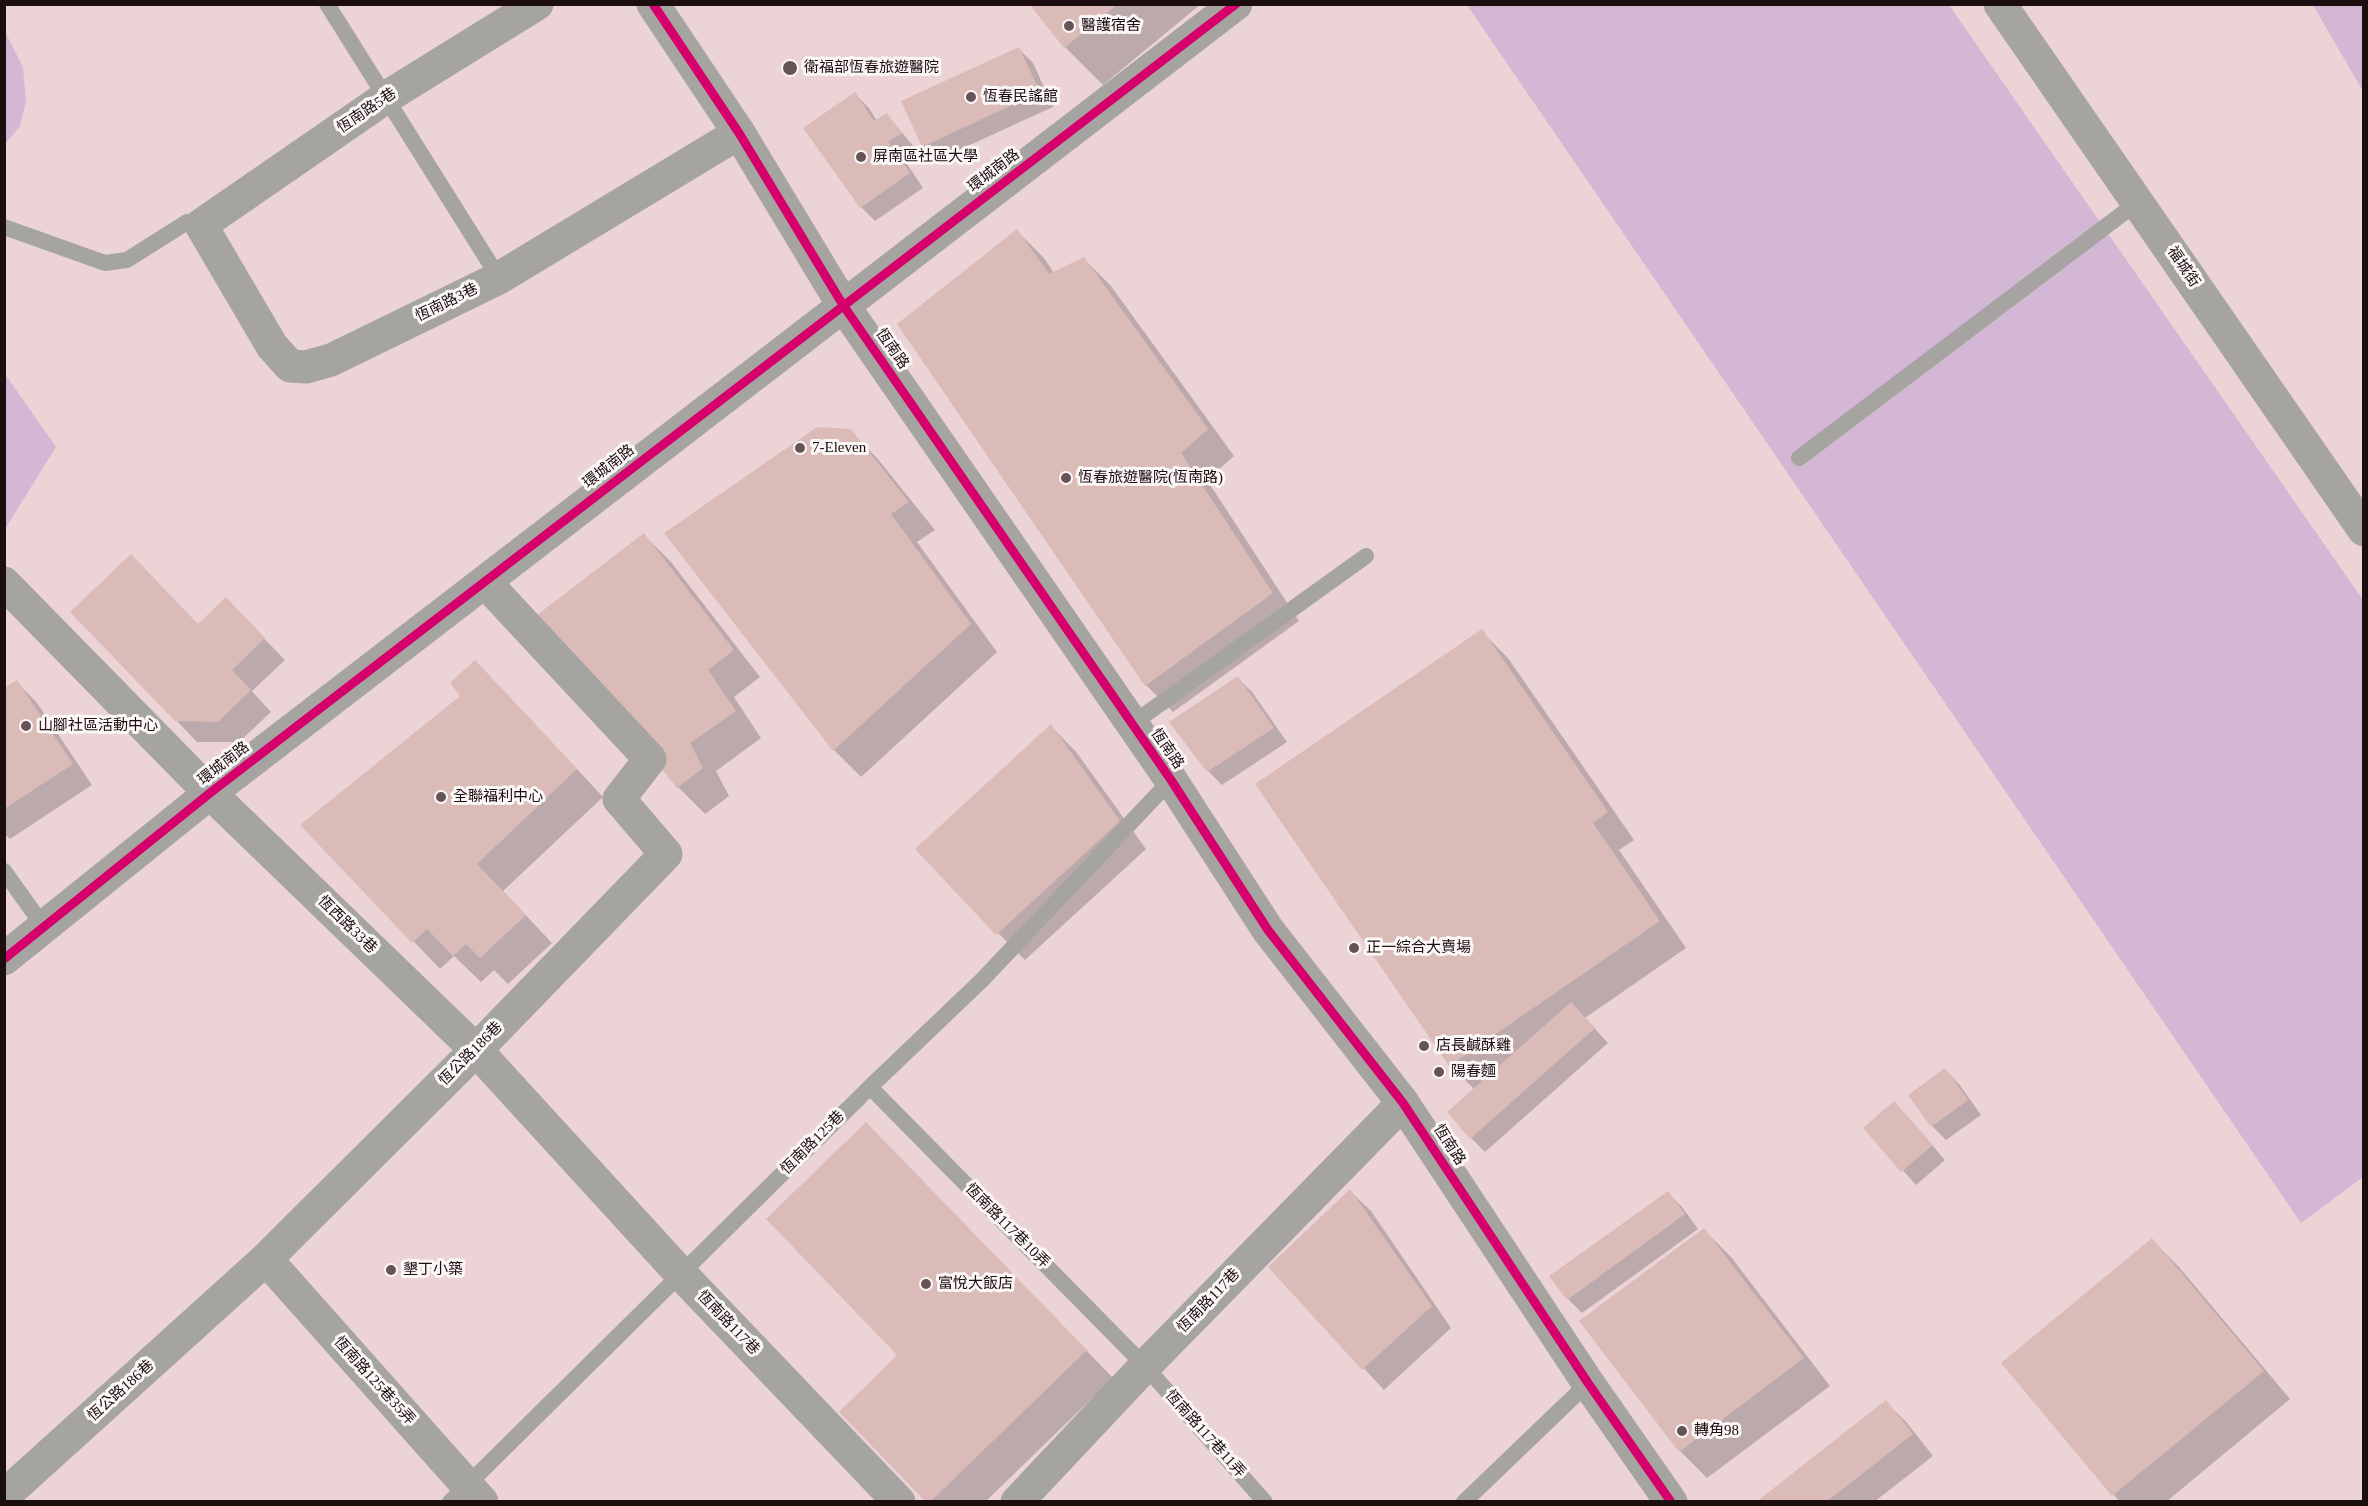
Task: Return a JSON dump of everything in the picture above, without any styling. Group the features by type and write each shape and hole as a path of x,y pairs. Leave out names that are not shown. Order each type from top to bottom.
{"street":[{"name":"恆南路5巷","path":"201,225 385,98 537,4"},
{"name":"恆南路","path":"652,4 739,133 843,305 1171,780 1268,930 1403,1103 1588,1383 1671,1502"},
{"name":"環城南路","path":"4,959 210,794 1236,4"},
{"name":"福城街","path":"2000,4 2364,530"},
{"name":"恆南路3巷","path":"201,225 272,346 290,366 306,367 331,360 499,278 739,133"},
{"name":"恆公路186巷","path":"4,1496 266,1259 476,1050 666,854 619,799 650,759 485,582"},
{"name":"恆西路33巷","path":"4,584 210,794 476,1050 681,1274"},
{"name":"恆南路117巷","path":"1017,1502 1145,1366 1403,1103"},
{"name":"恆南路125巷35弄","path":"266,1259 466,1496"},
{"name":"恆南路117巷","path":"681,1274 899,1502"}],"lane":[{"path":"327,4 499,278"},
{"path":"1799,458 2139,202"},
{"path":"4,227 105,263 127,260 187,222 201,225"},
{"path":"1132,724 1366,556"},
{"name":"恆南路125巷","path":"466,1496 681,1274 870,1086 982,980 1171,780"},
{"path":"4,871 44,927"},
{"name":"恆南路117巷10弄","path":"870,1086 1145,1366"},
{"name":"恆南路117巷11弄","path":"1145,1366 1265,1502"},
{"path":"1464,1502 1588,1383"}],"shaded area":[{"path":"1467,5 1949,5 2363,600 2363,1177 2301,1223"},
{"path":"2313,5 2363,5 2363,91"},
{"path":"5,32 23,67 26,101 20,126 5,144"},
{"path":"5,374 56,447 4,529"}],"building":[{"name":"醫護宿舍","path":"1029,4 1118,4 1064,48"},
{"name":"恆春民謠館","path":"1019,47 1040,92 922,147 901,101"},
{"name":"屏南區社區大學","path":"855,92 874,121 887,113 902,134 888,141 910,173 860,208 803,128"},
{"path":"1017,229 1049,274 1084,257 1208,429 1181,453 1273,593 1145,686 897,324"},
{"path":"817,427 851,429 909,502 891,514 971,624 833,751 664,533"},
{"path":"644,533 734,650 708,670 736,711 690,743 703,768 677,788 537,615"},
{"path":"131,554 198,624 226,597 265,638 232,670 251,690 218,722 175,721 70,612"},
{"path":"1482,629 1608,812 1593,823 1660,921 1449,1066 1255,784"},
{"name":"全聯福利中心","path":"475,660 577,769 477,864 526,915 480,958 466,944 453,956 427,929 412,943 300,825 460,696 450,683"},
{"path":"1238,676 1274,728 1207,772 1169,722"},
{"name":"山腳社區活動中心","path":"17,680 73,764 4,809 4,688"},
{"path":"1051,724 1120,821 996,935 915,849"},
{"path":"1571,1002 1595,1028 1470,1139 1447,1112"},
{"path":"1945,1068 1968,1100 1931,1127 1908,1095"},
{"path":"1894,1101 1933,1145 1901,1172 1863,1128"},
{"name":"富悅大飯店","path":"866,1122 1087,1350 930,1502 926,1502 839,1412 897,1355 766,1219"},
{"path":"1350,1189 1432,1306 1362,1370 1268,1267"},
{"path":"1668,1191 1685,1214 1567,1300 1549,1276"},
{"path":"1704,1228 1804,1358 1679,1452 1579,1321"},
{"path":"2152,1238 2264,1371 2112,1496 2001,1363"},
{"path":"1886,1400 1913,1434 1826,1502 1756,1502"}],"cycle path":[{"path":"653,4 739,133 843,305 1171,780 1268,930 1403,1103 1588,1383 1671,1502"},
{"path":"4,959 210,793 1236,4"}],"place":[{"name":"醫護宿舍","path":"1069,26"},
{"name":"衛福部恆春旅遊醫院","path":"790,68"},
{"name":"恆春民謠館","path":"971,97"},
{"name":"屏南區社區大學","path":"861,157"},
{"name":"7-Eleven","path":"800,448"},
{"name":"恆春旅遊醫院(恆南路)","path":"1066,478"},
{"name":"山腳社區活動中心","path":"26,726"},
{"name":"全聯福利中心","path":"441,797"},
{"name":"正一綜合大賣場","path":"1354,948"},
{"name":"店長鹹酥雞","path":"1424,1046"},
{"name":"陽春麵","path":"1439,1072"},
{"name":"墾丁小築","path":"391,1270"},
{"name":"富悅大飯店","path":"926,1284"},
{"name":"轉角98","path":"1682,1431"}]}
